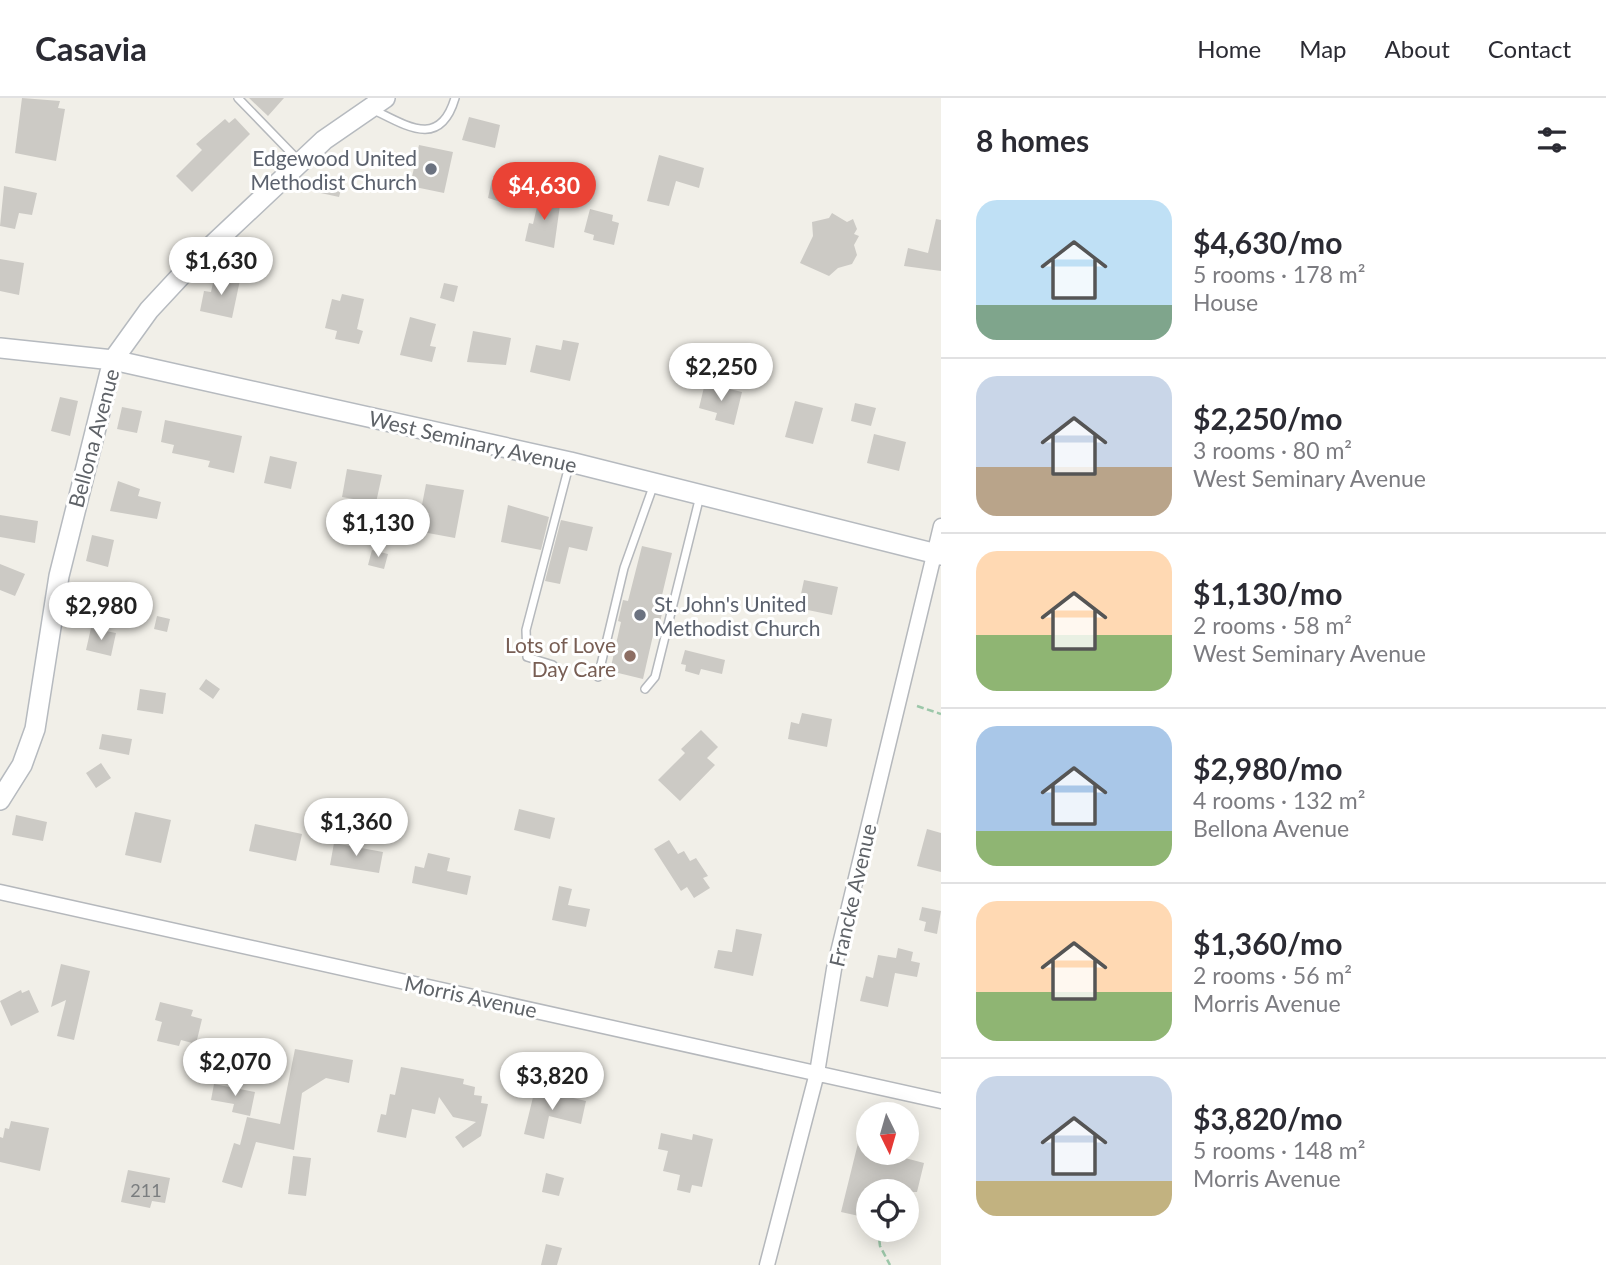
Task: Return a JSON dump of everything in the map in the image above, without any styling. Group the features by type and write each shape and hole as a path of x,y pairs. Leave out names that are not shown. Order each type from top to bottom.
{"main road":[{"name":"Bellona Avenue","path":"0,800 22,765 35,729 59,576 113,360 149,310 300,162 377,103"},
{"name":"West Seminary Avenue","path":"0,348 113,360 570,462 938,554"}],"street":[{"name":"Francke Avenue","path":"767,1265 817,1073 834,969 938,554 941,526"},
{"name":"Morris Avenue","path":"0,892 941,1101"}],"lane":[{"path":"239,98 300,162"},
{"path":"377,103 417,130 436,128 450,116 456,98"},
{"path":"552,665 527,657 526,630 570,462"},
{"path":"598,677 624,568 654,483"},
{"path":"645,690 655,677 701,495"}],"path":[{"path":"917,706 941,713"},
{"path":"880,1242 890,1265"}],"building":[{"path":"22,98 60,101 58,108 65,109 56,161 15,153"},
{"path":"249,98 284,98 268,116"},
{"path":"469,117 500,125 495,148 462,140"},
{"path":"235,118 250,134 192,192 176,176 202,150 196,144 225,119 229,123"},
{"name":"Edgewood United Methodist Church","path":"419,145 453,152 444,193 410,186"},
{"path":"659,155 704,168 699,188 676,181 669,206 647,201"},
{"path":"320,176 343,182 339,197 316,192"},
{"path":"492,180 507,183 501,202 488,198"},
{"path":"4,186 37,193 32,215 19,213 15,229 0,226"},
{"path":"541,190 554,193 551,203 560,205 554,248 525,241 529,223 533,224"},
{"path":"590,209 613,215 612,221 619,223 614,245 593,240 594,235 584,232"},
{"path":"832,213 847,222 853,219 857,229 854,234 859,236 854,245 857,255 852,264 838,268 829,276 800,263 813,236 812,222 829,218"},
{"path":"936,219 941,220 941,271 904,266 908,248 928,253"},
{"path":"0,259 24,263 19,295 0,291"},
{"path":"215,274 240,280 232,318 200,311 204,291 211,292"},
{"path":"444,283 458,286 454,302 440,298"},
{"path":"342,294 364,299 357,329 363,331 359,344 335,339 337,331 325,328 332,299 340,301"},
{"path":"410,317 436,324 430,346 436,347 432,362 400,355"},
{"path":"473,331 511,338 506,365 467,362"},
{"path":"563,340 579,343 570,381 530,372 536,345 561,350"},
{"path":"705,383 742,392 734,425 715,420 717,413 699,408"},
{"path":"60,397 78,401 70,436 51,431"},
{"path":"795,401 823,408 813,444 785,437"},
{"path":"855,403 876,408 871,426 851,421"},
{"path":"122,407 142,411 137,433 117,429"},
{"path":"165,420 242,436 234,473 208,467 210,461 172,453 174,445 161,442"},
{"path":"874,434 906,442 899,471 867,463"},
{"path":"270,456 297,462 291,489 264,483"},
{"path":"347,469 382,475 374,512 357,509 359,500 342,497"},
{"path":"118,481 140,489 138,496 161,502 157,519 110,511"},
{"path":"426,484 464,490 455,538 417,531"},
{"path":"508,505 549,517 541,550 501,542"},
{"path":"0,515 38,521 35,543 0,537"},
{"path":"561,520 593,527 587,551 569,547 560,584 545,581"},
{"path":"92,535 114,540 108,567 86,561"},
{"name":"St. John's United Methodist Church","path":"642,546 672,553 659,608 663,609 658,631 654,631 643,679 610,671 623,600 628,601"},
{"path":"372,550 388,554 384,569 368,565"},
{"path":"0,564 25,574 15,596 0,590"},
{"path":"804,580 838,587 832,615 798,608"},
{"path":"94,582 138,590 134,611 72,599 73,593 92,593"},
{"path":"157,616 170,619 167,632 154,629"},
{"path":"91,628 116,633 111,656 86,650"},
{"path":"685,650 725,660 722,674 701,669 699,675 685,671 686,665 681,664"},
{"path":"206,679 220,689 213,699 199,689"},
{"path":"140,689 166,693 163,714 137,710"},
{"path":"802,713 832,719 827,747 788,739 791,722 799,724"},
{"path":"701,730 718,747 707,758 715,765 680,801 658,780 685,753 681,749"},
{"path":"102,734 132,739 129,755 99,749"},
{"path":"101,763 111,778 96,788 86,773"},
{"path":"519,809 555,818 550,839 514,830"},
{"path":"135,812 171,820 161,863 125,855"},
{"path":"16,815 47,822 43,841 12,835"},
{"path":"255,824 302,834 296,861 249,851"},
{"path":"927,829 941,833 941,872 917,866"},
{"path":"669,840 678,854 684,851 690,861 696,858 708,876 703,878 710,888 694,898 687,887 681,891 654,849"},
{"path":"334,843 383,852 379,873 330,865"},
{"path":"428,853 450,858 447,871 471,876 467,895 412,883 415,866 424,868"},
{"path":"559,886 572,889 568,905 590,909 586,927 552,920"},
{"path":"922,907 941,911 937,934 924,931 926,922 919,920"},
{"path":"736,929 762,934 753,976 714,968 718,950 732,952"},
{"path":"898,948 913,952 911,961 920,963 917,977 895,973 888,1007 860,1001 866,976 873,978 878,955 896,958"},
{"path":"61,964 90,971 74,1040 57,1036 66,1000 51,1007"},
{"path":"21,990 22,993 29,990 39,1012 11,1026 0,1001"},
{"path":"160,1002 193,1010 191,1016 202,1019 196,1044 181,1040 179,1046 157,1041 162,1022 155,1020"},
{"path":"295,1049 353,1060 349,1083 326,1078 302,1093 294,1150 256,1142 242,1188 222,1182 234,1143 240,1145 247,1117 280,1124"},
{"path":"401,1067 464,1079 463,1084 475,1087 474,1095 482,1096 481,1103 488,1104 481,1136 463,1148 455,1137 476,1122 453,1117 439,1097 435,1114 412,1109 406,1138 377,1132 381,1114 386,1115 390,1094 395,1095"},
{"path":"214,1084 255,1092 250,1116 232,1112 234,1104 211,1100"},
{"path":"535,1089 586,1101 581,1124 549,1116 544,1139 524,1134"},
{"path":"11,1121 49,1128 40,1171 0,1162 0,1137 3,1138 5,1128 9,1129"},
{"path":"661,1133 692,1140 693,1134 713,1139 702,1187 692,1185 690,1193 677,1190 680,1175 663,1171 668,1151 658,1149"},
{"path":"856,1151 856,1166 919,1166 919,1162 924,1163 919,1184 919,1179 856,1179 856,1215 841,1212"},
{"path":"293,1156 311,1158 306,1196 288,1194"},
{"path":"128,1170 170,1178 165,1203 152,1201 150,1208 121,1202"},
{"path":"546,1173 564,1178 559,1196 542,1192"},
{"path":"546,1244 562,1248 557,1265 541,1265"}],"place":[{"name":"Edgewood United Methodist Church","path":"431,169"},
{"name":"St. John's United Methodist Church","path":"640,615"},
{"name":"Lots of Love Day Care","path":"630,656"}]}
